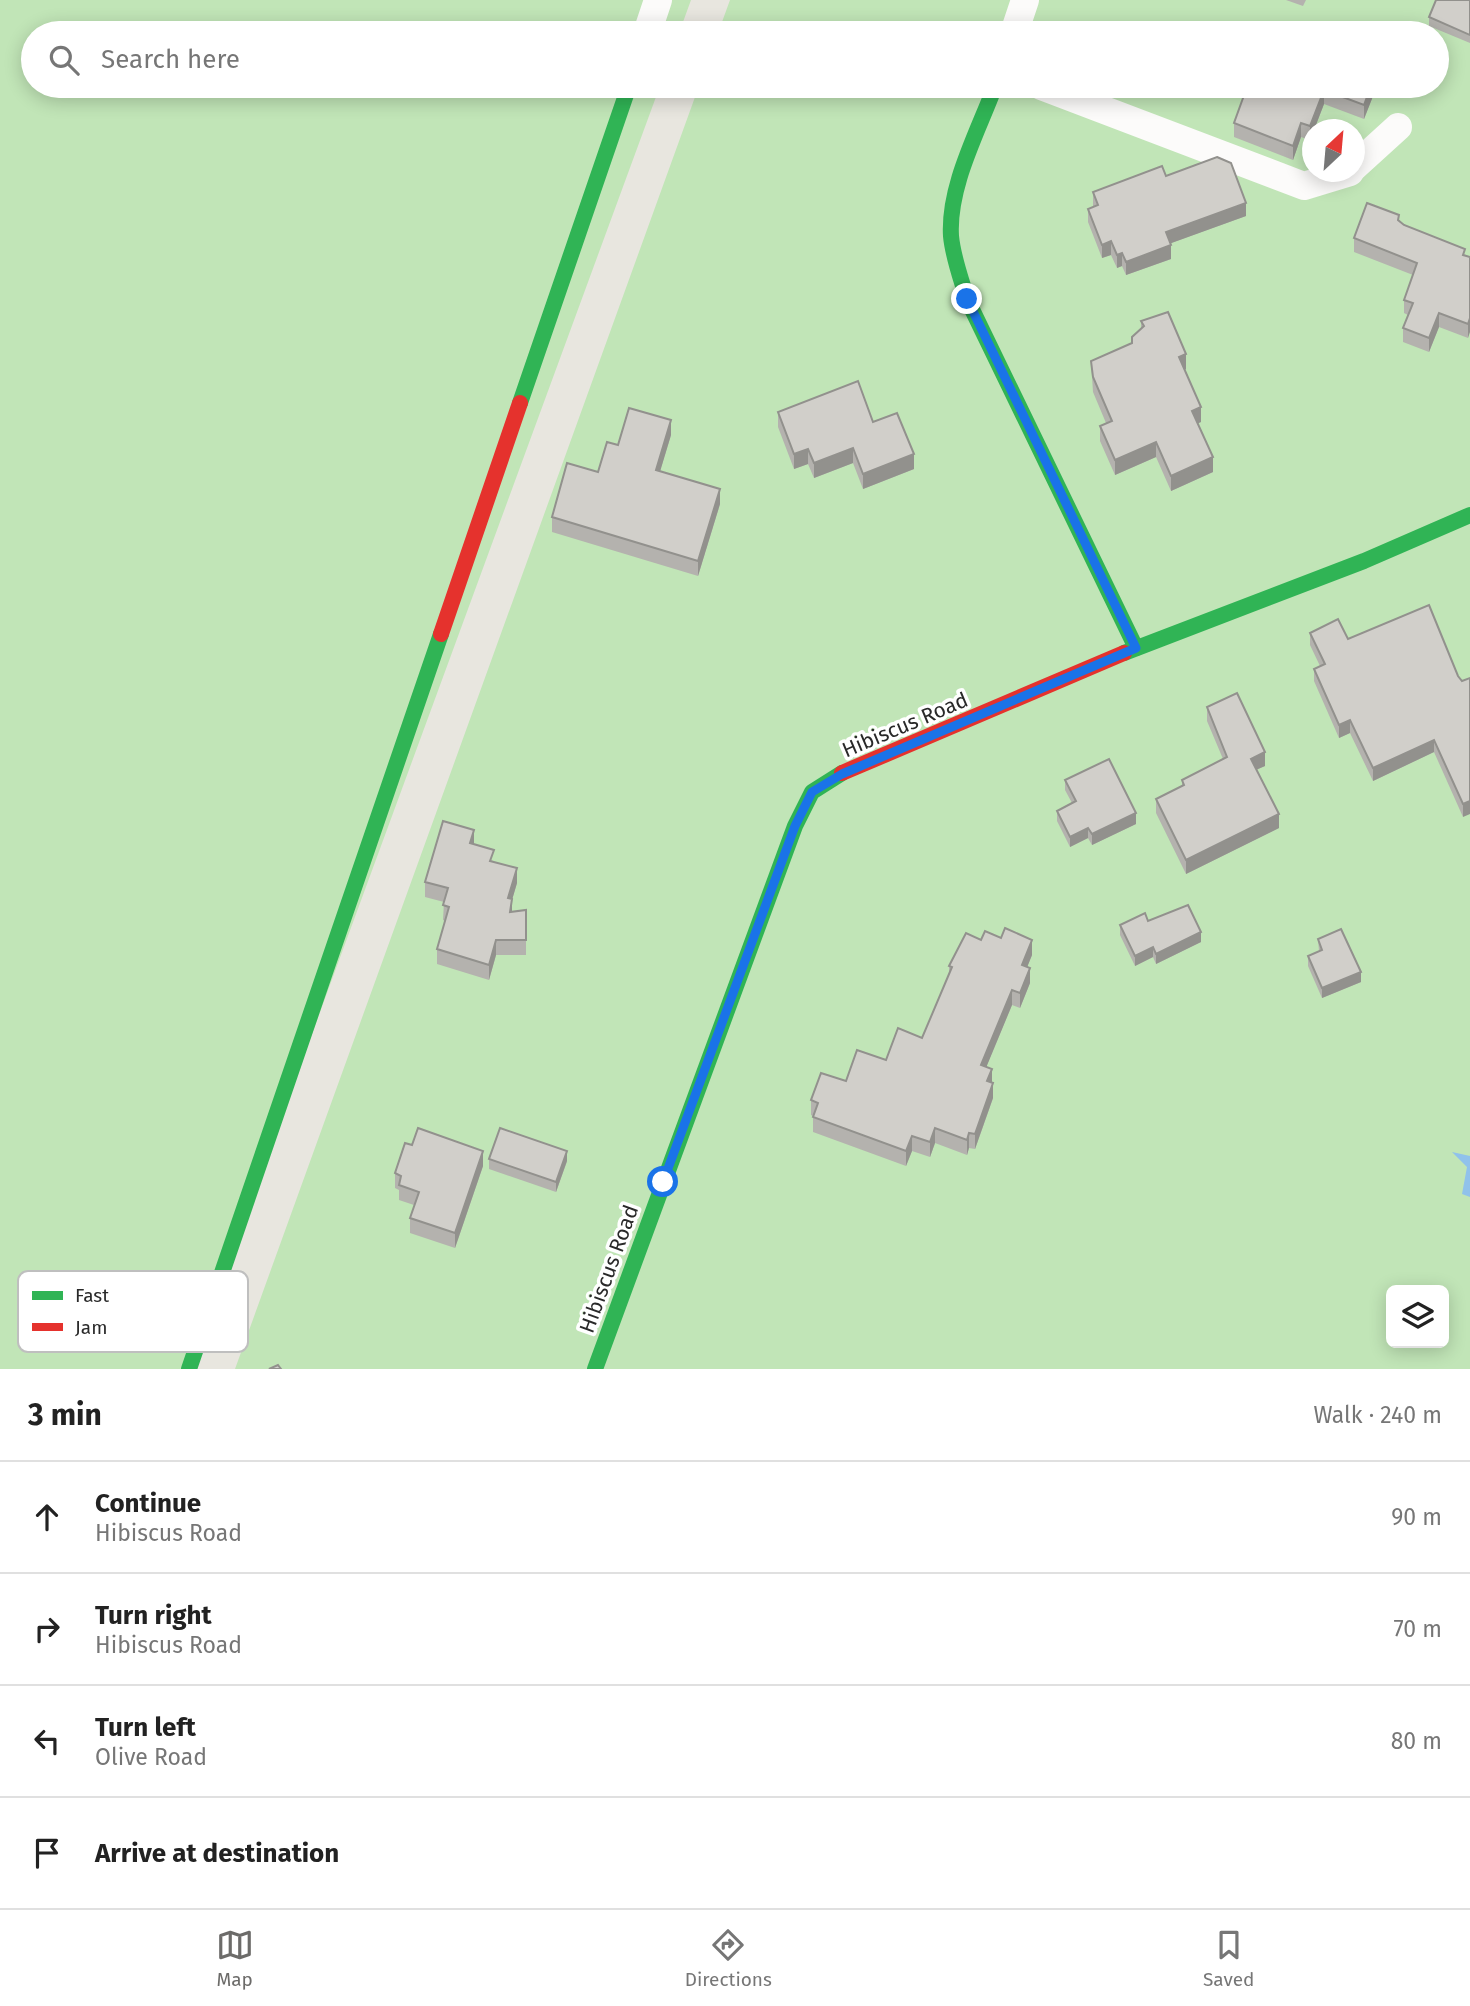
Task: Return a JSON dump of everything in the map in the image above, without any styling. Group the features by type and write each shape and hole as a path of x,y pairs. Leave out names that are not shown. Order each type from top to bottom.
{"street":[{"path":"651,21 658,0"},
{"path":"1018,21 1025,0"},
{"path":"223,1271 625,98"},
{"path":"991,98 960,188 951,225 954,257 967,299 1136,648"},
{"path":"1073,98 1304,186 1317,182"},
{"path":"1365,157 1398,127"},
{"name":"Hibiscus Road","path":"595,1369 795,826 812,792 842,774 1136,648 1364,561 1470,515"},
{"path":"189,1369 195,1352"}],"green space":[{"path":"0,0 691,0 683,21 21,21 21,98 656,98 225,1271 18,1271 18,1352 195,1352 189,1369 0,1369"},
{"path":"730,0 1470,0 1470,1369 235,1369 241,1352 248,1352 248,1333 695,98 1449,98 1449,21 722,21"}],"water":[{"path":"1452,1152 1470,1156 1470,1197 1462,1194 1467,1167"}],"building":[{"path":"1436,0 1470,0 1470,35 1449,26 1449,21 1438,21 1429,17"},
{"path":"1243,98 1321,98 1313,119 1302,119 1293,146 1234,123"},
{"path":"1345,98 1367,98 1364,105"},
{"path":"1217,157 1231,163 1246,203 1166,232 1171,245 1126,262 1122,253 1117,255 1111,241 1102,245 1088,209 1098,205 1093,192 1162,166 1166,176"},
{"path":"1367,203 1399,215 1398,220 1404,225 1465,249 1463,255 1470,257 1468,324 1439,313 1429,338 1403,328 1413,303 1404,300 1417,263 1354,238"},
{"path":"1168,312 1186,354 1179,357 1201,407 1192,411 1213,457 1171,476 1156,442 1115,460 1100,426 1112,421 1093,377 1091,361 1132,343 1132,337 1144,326 1141,321"},
{"path":"858,381 873,422 897,413 914,454 863,474 853,448 814,463 808,449 794,454 778,412"},
{"path":"629,408 671,420 656,470 720,489 698,561 552,517 567,463 598,472 607,442 618,445"},
{"path":"1429,605 1458,676 1462,681 1470,678 1470,801 1463,804 1434,740 1373,768 1350,720 1339,725 1314,669 1325,664 1310,633 1338,619 1348,639"},
{"path":"1237,693 1265,752 1251,759 1279,814 1186,860 1156,799 1184,785 1182,780 1227,757 1207,707"},
{"path":"1109,759 1136,813 1092,834 1088,828 1070,837 1057,811 1076,801 1065,780"},
{"path":"443,821 474,830 470,843 494,850 490,861 517,868 508,898 512,899 510,912 526,910 526,940 496,940 489,965 437,949 449,907 443,905 448,888 425,882"},
{"path":"1188,905 1201,932 1156,954 1153,947 1135,956 1120,925 1145,913 1148,921"},
{"path":"1005,928 1032,940 1022,965 1030,968 1020,993 1012,990 981,1065 992,1069 987,1081 993,1083 975,1134 969,1133 967,1140 935,1128 930,1142 912,1136 906,1151 813,1117 818,1103 811,1100 821,1073 846,1081 857,1050 886,1060 898,1028 922,1038 952,967 949,966 966,933 981,940 985,931 1001,938"},
{"path":"1341,929 1361,972 1322,988 1308,956 1322,950 1318,939"},
{"path":"418,1128 483,1151 455,1233 410,1218 419,1192 399,1185 401,1176 395,1173 405,1143 412,1145"},
{"path":"500,1128 567,1151 556,1182 489,1159"}],"traffic: fast":[{"path":"520,403 625,98"},
{"path":"990,98 965,160 954,198 951,236 955,260 967,299 1136,648"},
{"path":"1124,653 1364,561 1470,515"},
{"path":"223,1271 441,634"},
{"path":"595,1369 795,826 812,792 842,773"},
{"path":"189,1369 195,1352"}],"traffic: jam":[{"path":"441,634 520,403"},
{"path":"842,773 1124,653"}],"route":[{"path":"663,1182 795,826 812,792 842,774 1136,648 967,299"}]}
